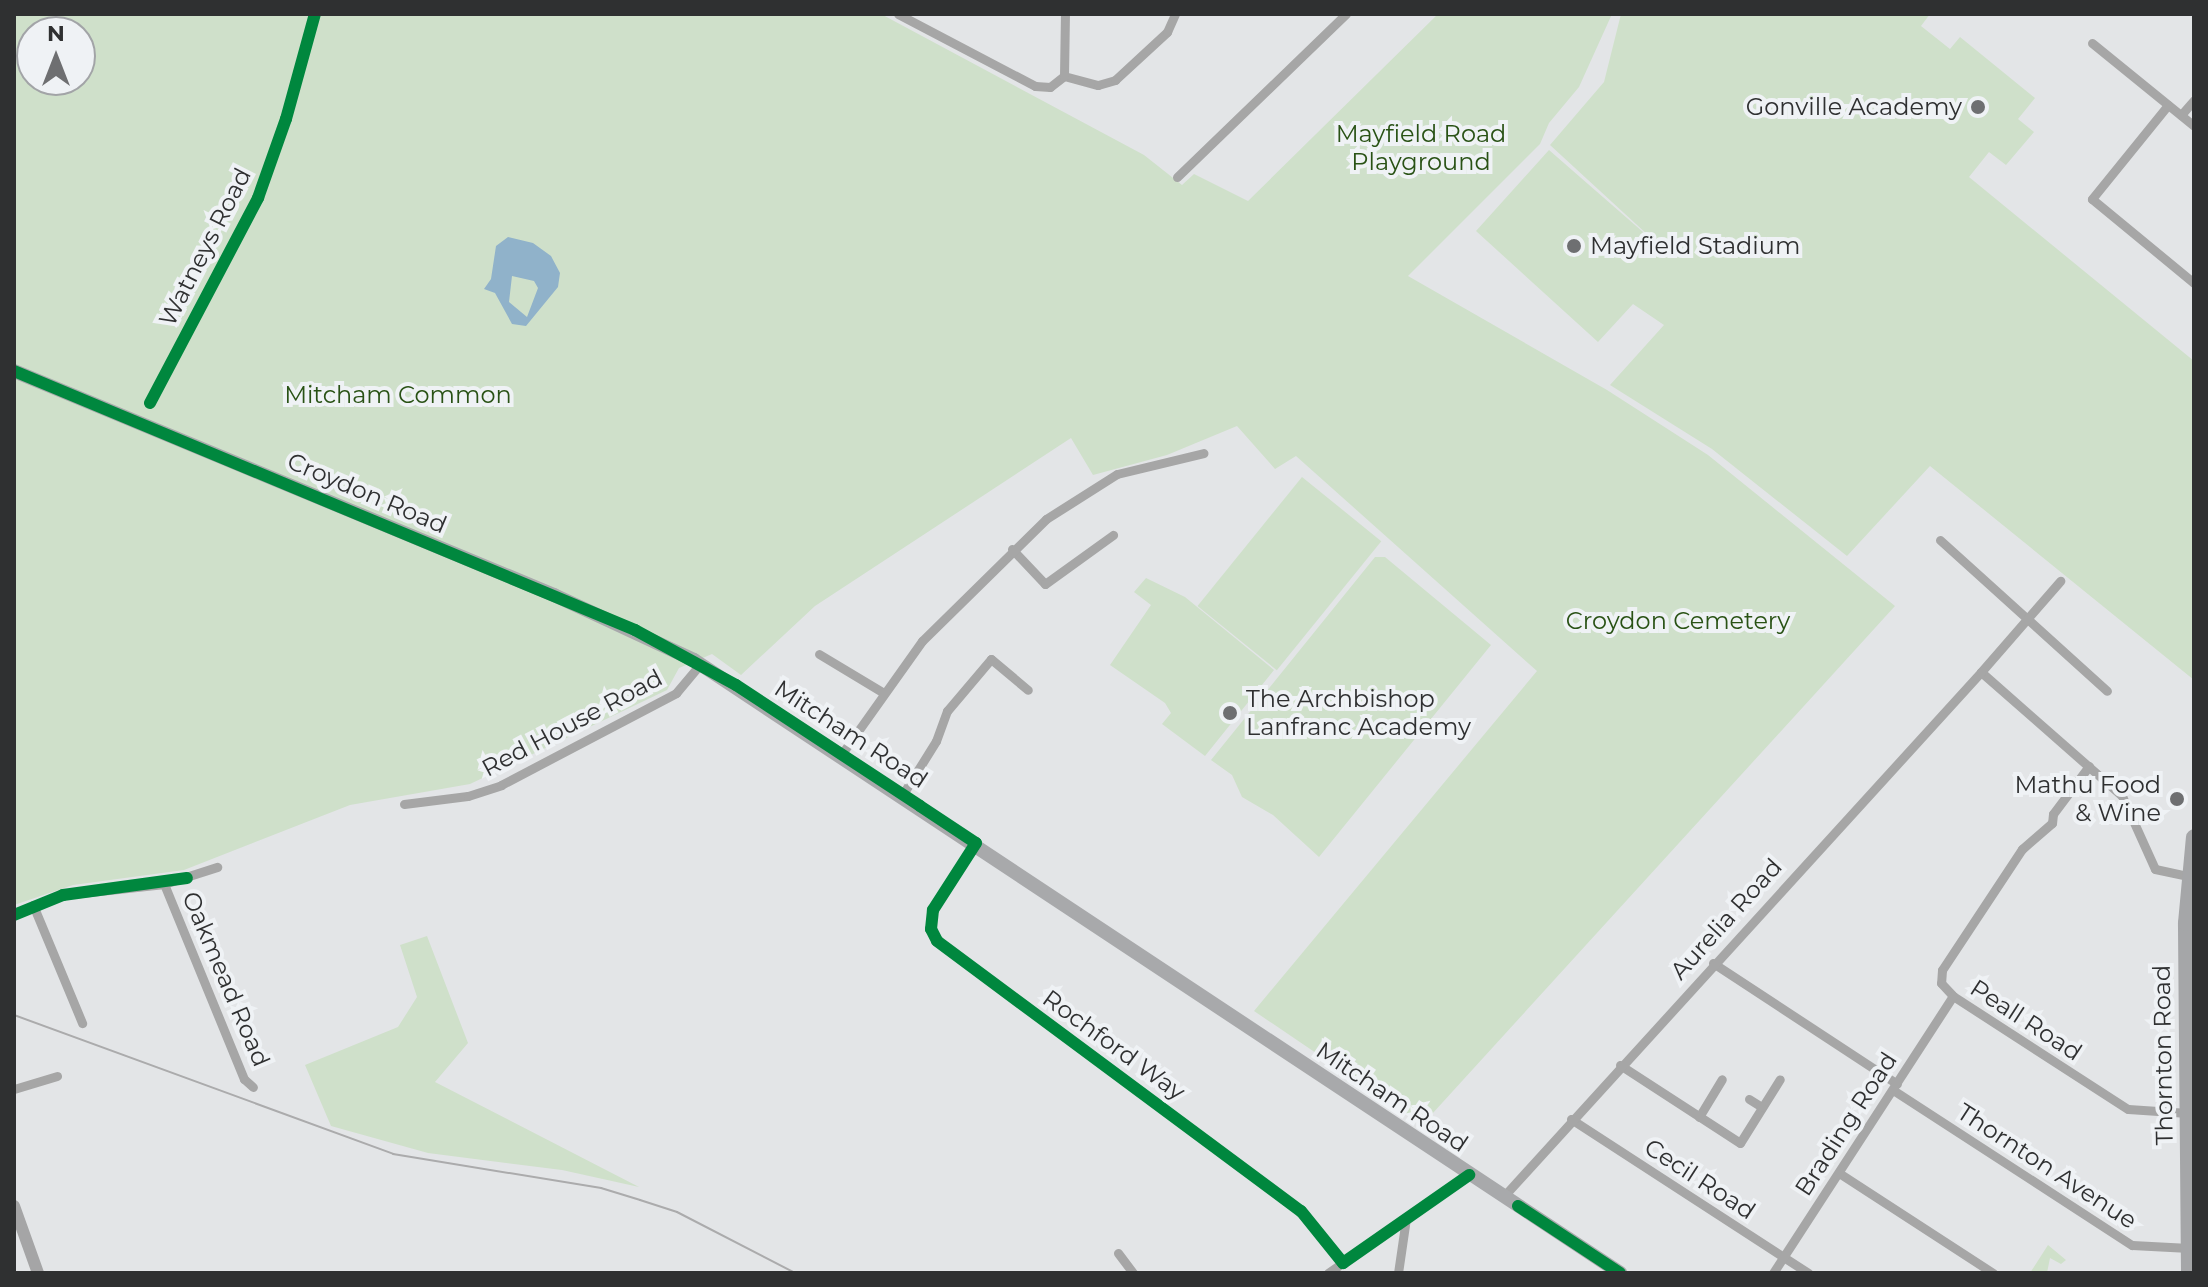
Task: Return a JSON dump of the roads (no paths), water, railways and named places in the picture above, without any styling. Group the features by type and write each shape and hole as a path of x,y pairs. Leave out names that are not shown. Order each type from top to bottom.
{"highway":[{"name":"Thornton Road","path":"2189,1273 2188,876 2194,837"}],"main road":[{"name":"Croydon Road","path":"14,371 554,595 700,664"},
{"name":"Mitcham Road","path":"700,664 903,794 1620,1273"},
{"path":"14,1206 38,1273"}],"street":[{"path":"898,14 1035,86 1050,87 1064,76"},
{"path":"1064,76 1065,14"},
{"path":"1177,177 1346,14"},
{"path":"1064,76 1092,84 1115,80 1167,32 1172,15"},
{"path":"2092,43 2194,126"},
{"path":"2181,115 2194,100"},
{"path":"2168,105 2092,199 2194,283"},
{"path":"841,755 882,692 941,619 1012,549 1100,482 1204,453"},
{"path":"1012,549 1045,584 1068,572 1113,535"},
{"path":"1940,540 2107,691"},
{"name":"Aurelia Road","path":"1503,1197 1981,672 2060,581"},
{"path":"903,794 936,741 947,711 998,650"},
{"path":"819,654 882,692"},
{"path":"991,659 1028,690"},
{"name":"Red House Road","path":"404,804 468,796 501,785 676,693 700,664"},
{"path":"1981,672 2125,799 2155,869 2188,876"},
{"name":"Peall Road","path":"2089,766 2053,814 2052,823 2022,849 1942,970 1941,983 1953,996 2128,1109 2188,1113"},
{"name":"Rochford Way","path":"976,843 933,910 931,929 937,941 1301,1211 1343,1263"},
{"path":"14,915 33,905 75,892 164,884 217,867"},
{"name":"Oakmead Road","path":"164,884 244,1079 253,1087"},
{"path":"33,905 82,1023"},
{"name":"Thornton Avenue","path":"1713,963 2132,1245 2189,1248"},
{"name":"Brading Road","path":"1773,1273 1953,996"},
{"path":"1620,1065 1740,1143 1780,1079"},
{"path":"14,1089 57,1076"},
{"path":"1699,1117 1722,1079"},
{"path":"1749,1099 1762,1107"},
{"name":"Cecil Road","path":"1571,1119 1808,1273"},
{"path":"1839,1173 1993,1273"},
{"path":"1328,1273 1469,1175"},
{"path":"1398,1273 1406,1218"},
{"path":"1118,1253 1133,1273"}],"water":[{"path":"508,237 533,243 551,256 560,273 558,287 526,326 512,324 495,293 484,289 491,279 496,246","holes":["512,276 534,281 538,288 527,317 509,302"]}],"tram line":[{"path":"14,1015 393,1154 601,1188 677,1212 795,1273"}],"place":[{"name":"Gonville Academy","path":"1978,107"},
{"name":"Mayfield Stadium","path":"1574,246"},
{"name":"The Archbishop Lanfranc Academy","path":"1230,713"},
{"name":"Mathu Food & Wine","path":"2177,799"}],"park label":[{"name":"Mayfield Road Playground","path":"1421,148"},
{"name":"Mitcham Common","path":"398,395"},
{"name":"Croydon Cemetery","path":"1678,621"}]}
